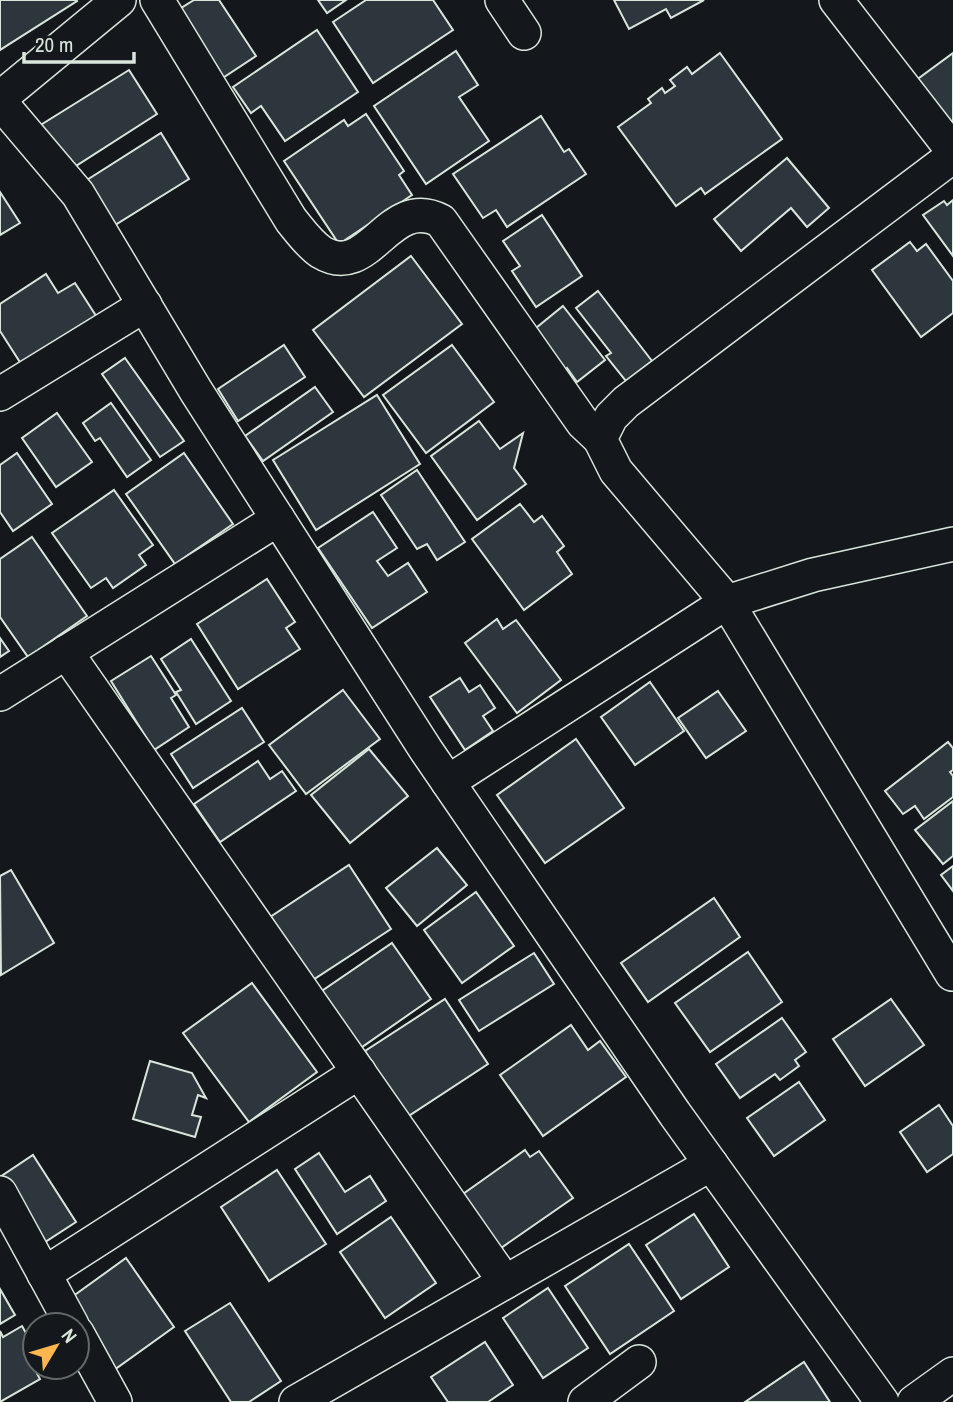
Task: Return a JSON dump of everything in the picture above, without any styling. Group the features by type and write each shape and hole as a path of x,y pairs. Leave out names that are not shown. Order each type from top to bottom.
{"street":[{"path":"119,0 0,100 78,194 196,391 448,782 711,1164 882,1402"},
{"path":"157,0 291,220 321,252 339,259 354,257 405,218 419,214 441,221 583,423 600,439 616,471 727,602 952,974"},
{"path":"502,0 524,33"},
{"path":"600,439 611,416 626,402 953,154 836,0"},
{"path":"0,394 145,305"},
{"path":"0,694 278,519"},
{"path":"448,782 727,602 813,575 953,544"},
{"path":"66,652 505,1282"},
{"path":"44,1274 359,1072"},
{"path":"296,1402 711,1164"},
{"path":"0,1193 64,1311"},
{"path":"91,1358 115,1402"},
{"path":"585,1402 639,1362"},
{"path":"914,1402 953,1374"}],"building":[{"path":"0,0 76,0 77,1 0,50"},
{"path":"194,0 219,0 256,56 212,85 178,10"},
{"path":"318,0 346,0 327,13"},
{"path":"366,0 433,0 453,30 373,83 333,22"},
{"path":"614,0 704,0 671,18 666,9 629,29"},
{"path":"317,30 358,92 285,141 261,106 251,113 233,87"},
{"path":"456,51 478,85 459,97 489,141 426,184 374,106"},
{"path":"720,53 782,139 705,194 701,188 676,206 618,127 651,103 648,99 662,88 665,93 675,86 670,80 687,67 692,74"},
{"path":"953,53 953,124 949,127 915,81"},
{"path":"129,70 157,114 68,171 39,126"},
{"path":"366,114 404,171 399,175 412,195 339,244 284,161 344,120 348,126"},
{"path":"541,116 564,152 569,149 586,174 507,227 496,210 483,218 453,174"},
{"path":"161,133 189,179 107,230 79,185"},
{"path":"787,158 829,208 807,227 791,208 741,251 714,219"},
{"path":"0,192 20,223 0,235"},
{"path":"953,200 953,256 923,215 944,201 947,205"},
{"path":"542,215 582,276 536,307 512,271 520,266 503,241"},
{"path":"910,242 917,251 926,244 953,281 953,313 921,337 872,270"},
{"path":"411,256 462,324 364,397 313,330"},
{"path":"46,274 58,293 75,283 100,322 25,370 0,331 0,304"},
{"path":"598,291 652,361 626,381 606,356 611,353 576,308"},
{"path":"563,306 605,360 577,382 567,368 560,374 542,351 549,346 536,328"},
{"path":"284,345 305,377 238,421 218,389"},
{"path":"452,345 494,402 426,453 383,395"},
{"path":"125,358 184,441 160,457 102,374"},
{"path":"315,387 333,412 263,461 245,436"},
{"path":"377,395 420,464 316,530 273,460"},
{"path":"111,403 151,460 127,477 100,438 95,441 83,423"},
{"path":"57,413 92,462 56,487 22,438"},
{"path":"479,421 500,449 523,433 514,468 526,484 477,520 431,456"},
{"path":"17,453 52,504 13,531 0,512 0,465"},
{"path":"184,453 233,524 175,564 126,494"},
{"path":"417,470 465,542 437,560 427,544 417,549 381,495"},
{"path":"114,490 153,545 139,555 146,565 113,588 106,578 91,588 52,533"},
{"path":"520,504 534,522 542,516 564,546 557,552 572,574 524,610 472,539"},
{"path":"373,512 397,548 377,561 388,576 408,563 427,592 372,628 318,548"},
{"path":"32,537 87,616 28,657 0,617 0,559"},
{"path":"267,579 295,622 286,628 300,649 238,689 197,624"},
{"path":"497,619 503,629 516,620 561,680 517,713 465,643"},
{"path":"0,638 9,651 0,657"},
{"path":"191,639 231,701 196,724 176,692 181,690 161,659"},
{"path":"151,656 176,695 171,698 189,727 154,750 111,681"},
{"path":"460,678 469,692 480,685 495,708 483,716 493,731 465,750 430,697"},
{"path":"650,682 684,731 635,765 601,717"},
{"path":"343,690 380,739 306,794 269,745"},
{"path":"718,691 746,731 706,758 678,718"},
{"path":"242,708 264,742 193,788 171,754"},
{"path":"576,739 624,808 545,863 497,795"},
{"path":"948,742 953,748 953,770 950,772 953,776 953,797 924,819 915,806 903,814 885,791"},
{"path":"369,749 408,796 350,843 311,795"},
{"path":"258,761 270,779 282,771 296,791 220,842 194,804"},
{"path":"953,801 953,856 943,864 915,830"},
{"path":"437,848 467,885 417,926 386,888"},
{"path":"349,865 391,929 302,987 261,923"},
{"path":"953,866 953,891 941,875"},
{"path":"11,870 54,943 1,975 0,876"},
{"path":"476,892 514,946 462,983 424,930"},
{"path":"714,898 740,937 648,1002 621,963"},
{"path":"392,943 431,999 352,1054 313,997"},
{"path":"748,952 782,1002 710,1052 675,1003"},
{"path":"534,953 554,984 479,1031 459,1000"},
{"path":"252,983 317,1072 249,1122 183,1033"},
{"path":"445,999 488,1064 407,1117 365,1051"},
{"path":"891,999 924,1045 865,1086 833,1039"},
{"path":"782,1018 806,1052 795,1060 799,1066 780,1080 775,1074 740,1098 716,1064"},
{"path":"571,1025 588,1050 600,1041 626,1077 543,1136 500,1075"},
{"path":"150,1061 192,1073 206,1098 198,1095 192,1115 201,1117 195,1137 133,1119"},
{"path":"799,1082 825,1120 774,1156 747,1118"},
{"path":"939,1105 953,1126 953,1154 927,1172 900,1132"},
{"path":"525,1150 530,1157 539,1151 573,1198 501,1248 463,1194"},
{"path":"319,1153 345,1192 370,1176 386,1201 337,1234 295,1169"},
{"path":"33,1155 76,1222 42,1244 0,1177"},
{"path":"277,1170 326,1244 269,1281 221,1207"},
{"path":"694,1214 729,1267 681,1299 646,1245"},
{"path":"391,1217 436,1283 385,1318 340,1252"},
{"path":"629,1244 674,1311 610,1354 565,1286"},
{"path":"126,1258 174,1327 114,1370 91,1338 91,1311 71,1311 65,1302"},
{"path":"548,1288 588,1348 543,1378 503,1318"},
{"path":"0,1289 15,1315 0,1324"},
{"path":"230,1303 281,1381 249,1402 231,1402 185,1331"},
{"path":"21,1327 21,1381 37,1381 0,1402 0,1331 3,1337"},
{"path":"485,1342 513,1385 488,1402 448,1402 431,1377"},
{"path":"804,1362 830,1402 745,1402"}]}
